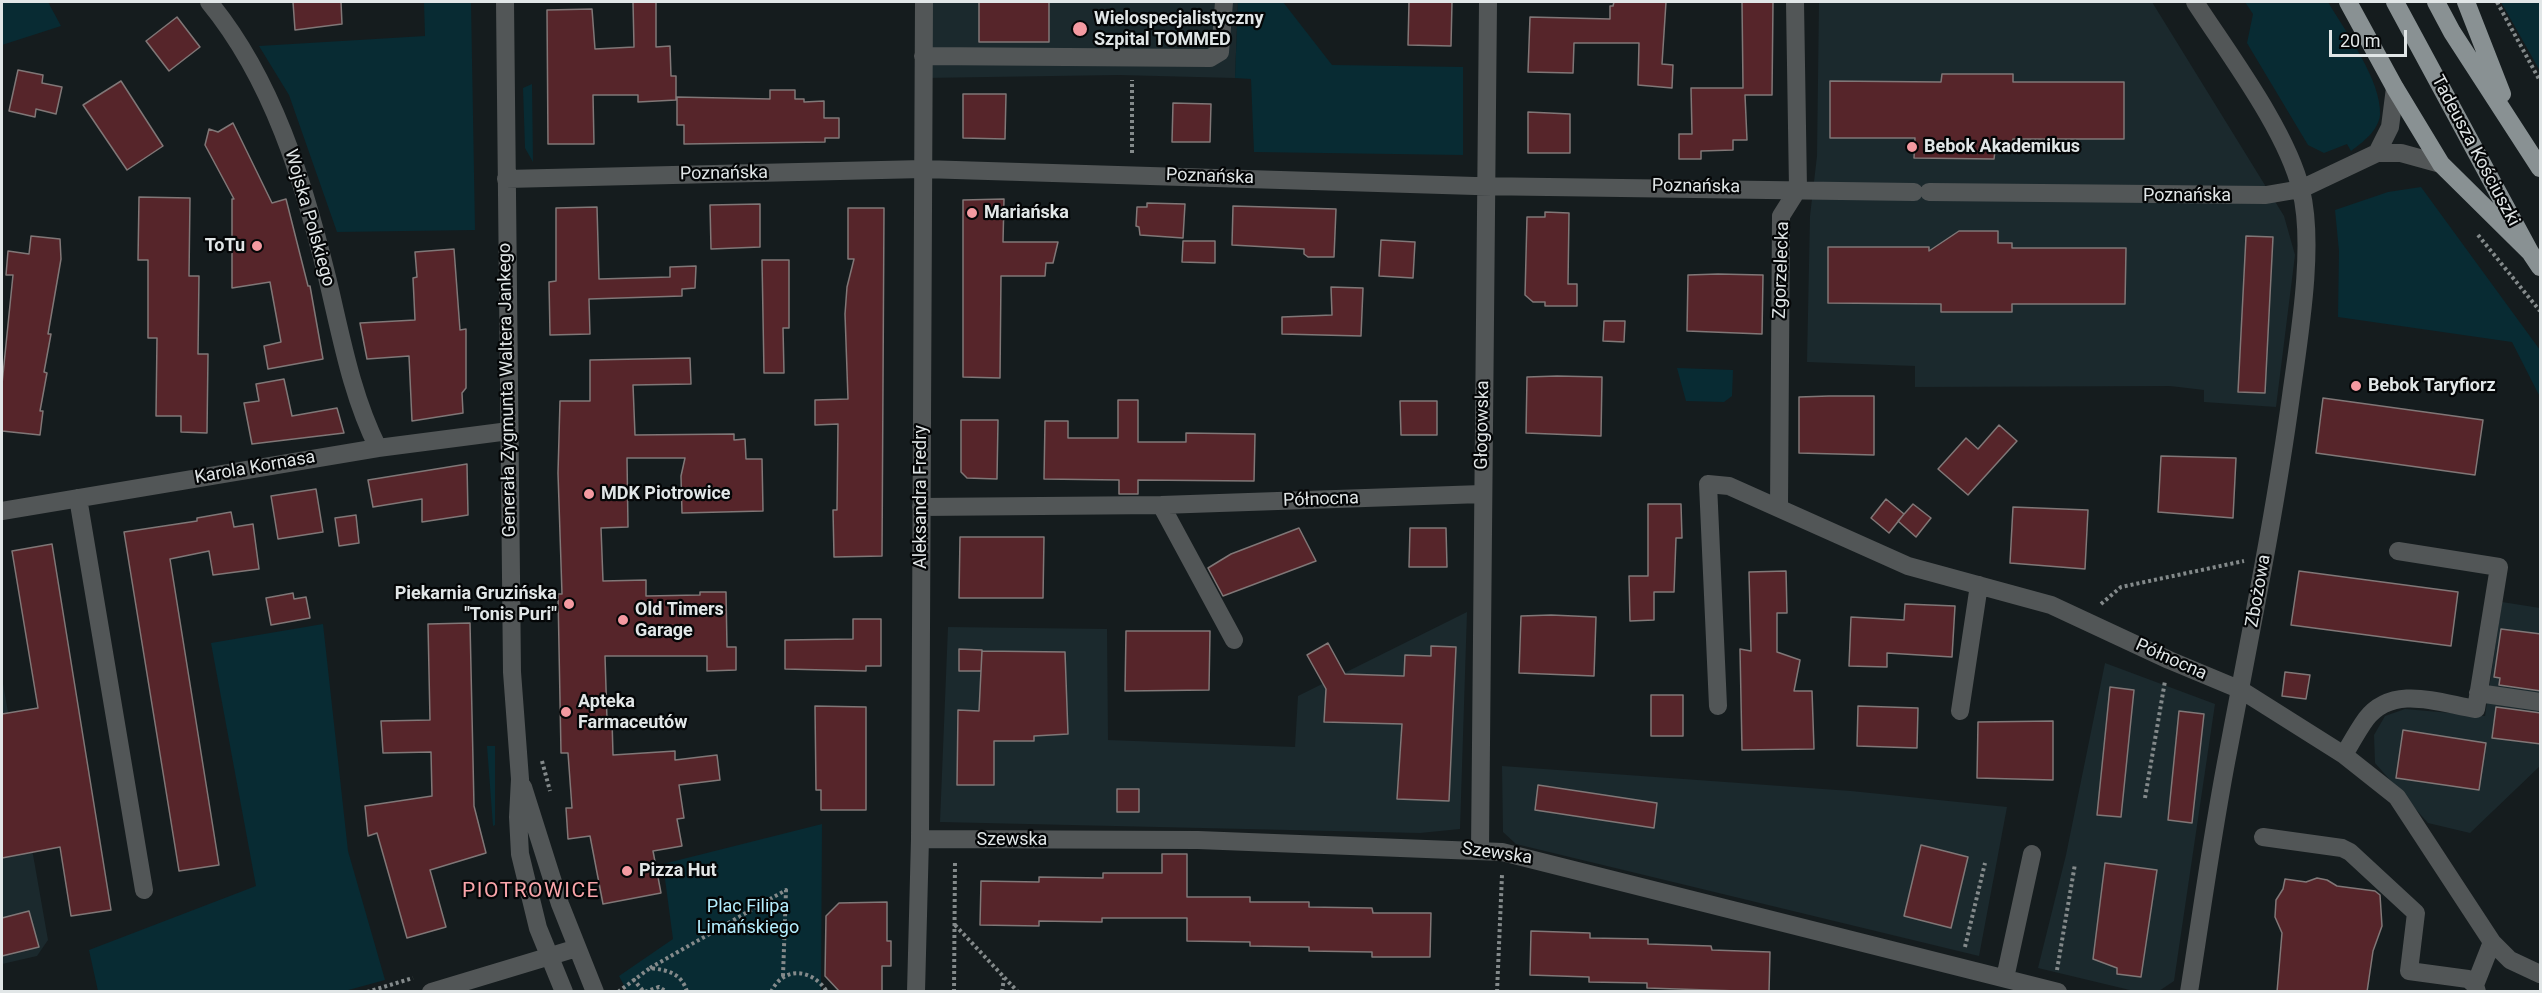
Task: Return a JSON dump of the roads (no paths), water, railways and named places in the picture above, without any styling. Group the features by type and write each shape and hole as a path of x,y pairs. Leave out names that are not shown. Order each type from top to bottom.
{"main road":[{"path":"2348,2 2395,88 2441,164 2530,252"},
{"name":"Tadeusza Kościuszki","path":"2395,2 2530,252 2541,267"},
{"path":"2436,2 2452,32 2541,168"},
{"path":"2466,2 2516,129"}],"street":[{"name":"Wojska Polskiego","path":"209,2 253,66 275,111 313,225 363,419 378,448"},
{"name":"Generała Zygmunta Waltera Jankego","path":"505,2 512,672 520,779 518,817 520,854 538,928 564,992"},
{"name":"Aleksandra Fredry","path":"916,992 920,839 924,2"},
{"path":"923,56 1210,58 1217,56 1222,44 1224,2"},
{"name":"Głogowska","path":"1480,849 1488,2"},
{"path":"1795,2 1798,189"},
{"name":"Zbożowa","path":"2189,992 2229,747 2283,453 2301,320 2306,220 2301,189 2280,140 2258,100 2195,2"},
{"path":"2395,88 2390,127 2377,153 2402,153 2441,164"},
{"name":"Poznańska","path":"506,179 923,169 1487,186 2228,196 2266,195 2301,189 2377,153"},
{"name":"Zgorzelecka","path":"1779,507 1781,216 1798,189"},
{"name":"Karola Kornasa","path":"2,512 378,448 509,431"},
{"name":"Północna","path":"1718,706 1708,484 1729,486 1908,566 2051,605 2169,660 2241,690 2344,755 2397,797 2492,942 2510,960 2541,974"},
{"name":"Północna","path":"921,507 1161,505 1482,494"},
{"path":"78,498 144,890"},
{"path":"1161,505 1234,640"},
{"path":"2344,755 2367,718 2386,701 2401,697 2476,709 2499,567 2398,551"},
{"path":"1960,711 1979,585"},
{"path":"2478,693 2541,702"},
{"name":"Generała Zygmunta Waltera Jankego","path":"520,779 577,948 595,992"},
{"path":"2263,837 2342,848 2350,852 2416,913 2409,971 2468,979 2476,988 2492,942"},
{"name":"Szewska","path":"920,839 1198,840 1480,849 1529,858 2056,991"},
{"path":"2005,978 2032,854"},
{"path":"431,992 468,986 549,955 577,948"}],"place":[{"name":"Wielospecjalistyczny Szpital TOMMED","path":"1080,29"},
{"name":"Bebok Akademikus","path":"1912,147"},
{"name":"Mariańska","path":"972,213"},
{"name":"ToTu","path":"257,246"},
{"name":"Bebok Taryfiorz","path":"2356,386"},
{"name":"MDK Piotrowice","path":"589,494"},
{"name":"Piekarnia Gruzińska \"Tonis Puri\"","path":"569,604"},
{"name":"Old Timers Garage","path":"623,620"},
{"name":"Apteka Farmaceutów","path":"566,712"},
{"name":"Pizza Hut","path":"627,871"}],"district":[{"name":"PIOTROWICE","path":"531,892"}],"park label":[{"name":"Plac Filipa Limańskiego","path":"748,917"}]}
